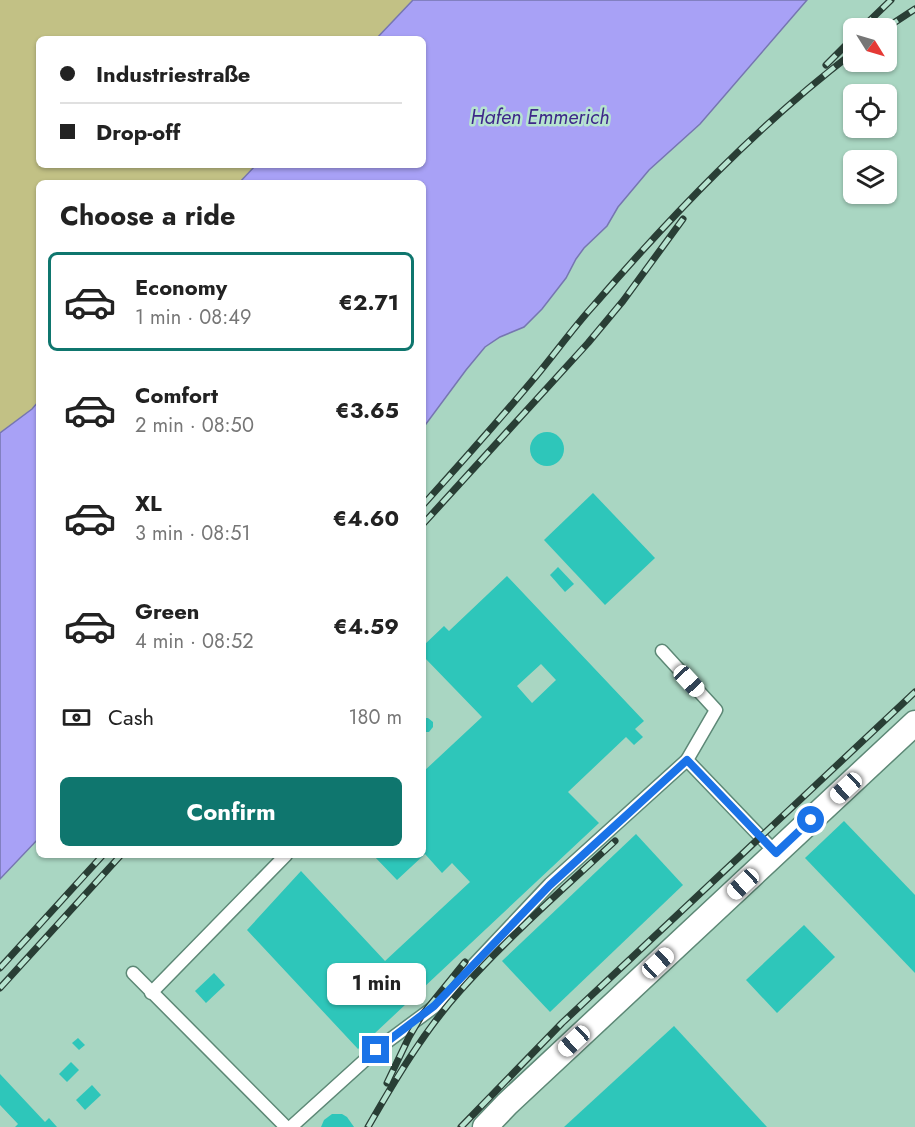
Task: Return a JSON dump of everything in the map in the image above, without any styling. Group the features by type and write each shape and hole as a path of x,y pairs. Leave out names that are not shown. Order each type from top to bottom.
{"street":[{"path":"485,1127 915,723"}],"lane":[{"path":"291,1127 376,1050 434,1006 550,885 687,760 716,711 662,651"},
{"path":"687,760 776,853"},
{"path":"152,993 282,858"},
{"path":"133,974 286,1127"}],"shaded area":[{"path":"0,0 413,0 379,36 36,36 36,168 253,168 242,180 36,180 36,404 0,433"}],"water":[{"name":"Hafen Emmerich","path":"413,0 807,0 700,124 649,170 618,207 607,226 584,248 566,278 542,309 524,327 500,337 485,347 426,424 426,180 242,180 253,168 426,168 426,36 379,36"},
{"path":"36,404 36,841 0,879 0,433"}],"building":[{"path":"547,432 559,437 564,449 559,461 547,466 535,461 530,449 535,437"},
{"path":"593,493 655,558 605,605 544,540"},
{"path":"558,567 574,584 565,592 550,575"},
{"path":"507,576 644,721 635,729 643,737 634,745 626,737 568,792 599,823 358,1049 247,930 301,871 385,961 470,882 452,863 442,873 426,855 426,769 482,717 426,659 426,643 444,626 449,631","holes":["541,664 556,680 532,703 517,686"]},
{"path":"426,718 433,722 433,727 426,732"},
{"path":"844,821 915,895 915,973 805,858"},
{"path":"636,834 683,885 550,1012 502,961"},
{"path":"376,858 421,858 397,880"},
{"path":"804,925 835,957 777,1013 746,980"},
{"path":"214,973 225,985 206,1003 195,991"},
{"path":"674,1026 767,1127 564,1127"},
{"path":"78,1038 85,1045 79,1050 72,1043"},
{"path":"71,1062 79,1070 67,1082 59,1074"},
{"path":"0,1074 45,1122 49,1118 57,1127 15,1127 18,1124 0,1105"},
{"path":"92,1085 101,1095 85,1110 76,1100"},
{"path":"332,1114 342,1114 354,1127 321,1127 324,1120"}],"railway":[{"path":"872,18 891,0"},
{"path":"897,21 915,9"},
{"path":"826,65 843,48"},
{"path":"426,502 654,237 750,140 843,61"},
{"path":"426,521 588,343 623,301 683,219"},
{"path":"461,1127 562,1023 915,692"},
{"path":"368,1127 399,1074 447,1006 516,933 615,841"},
{"path":"0,968 100,858"},
{"path":"0,988 118,858"},
{"path":"387,1083 422,1015 465,962"}],"route":[{"path":"376,1050 434,1006 550,885 687,760 776,853 811,820"}]}
